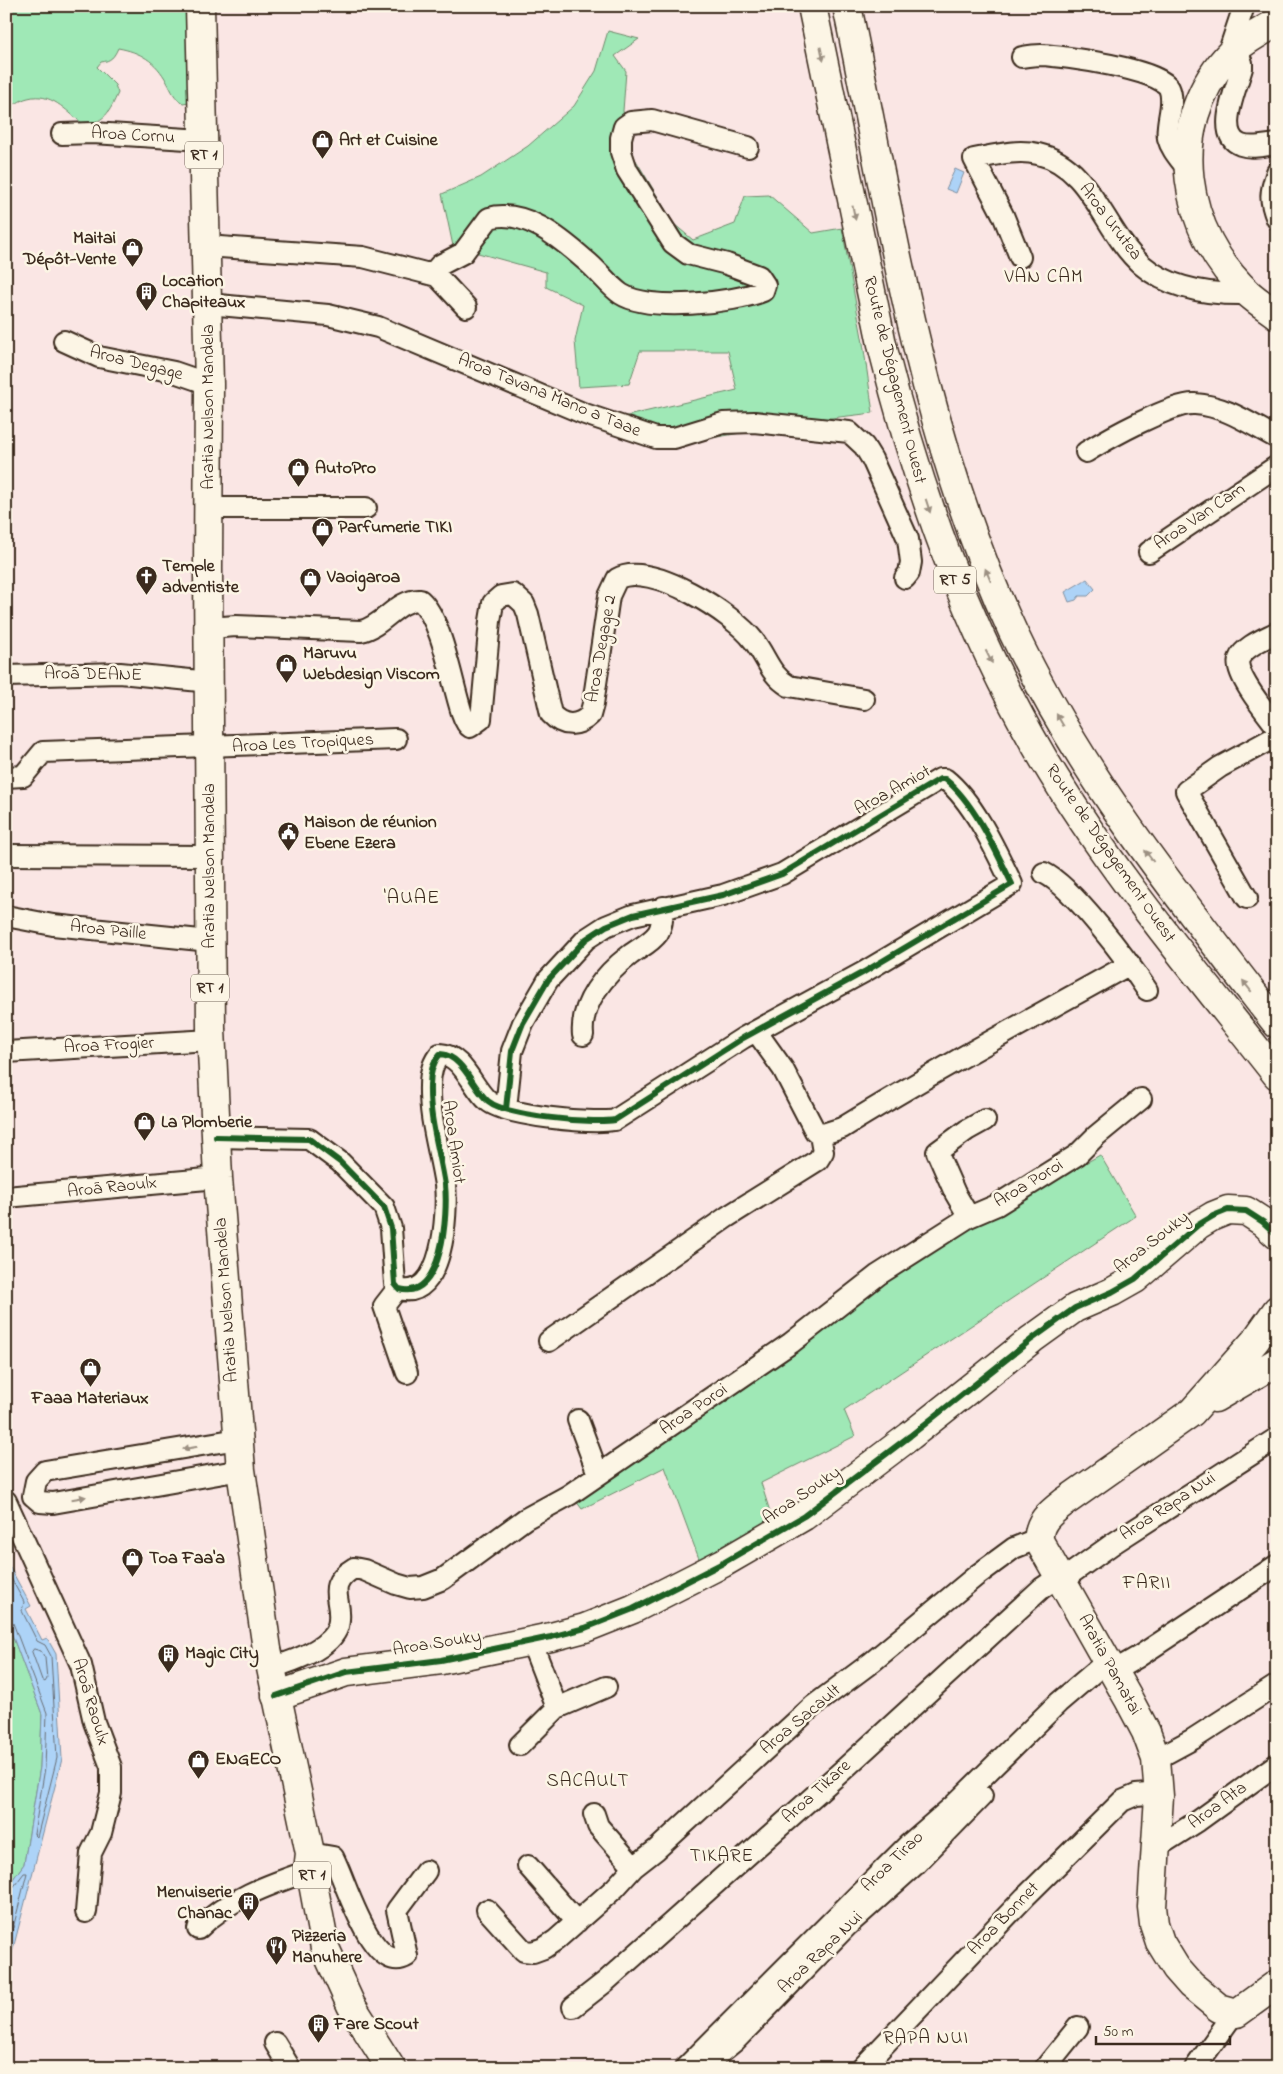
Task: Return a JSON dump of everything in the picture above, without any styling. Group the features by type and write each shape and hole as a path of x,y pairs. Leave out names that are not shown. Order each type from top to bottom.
{"main road":[{"name":"Aratia Nelson Mandela","path":"200,6 209,384 211,1034 218,1178 238,1439 271,1668 311,1862 325,1948 351,2005 391,2068"},
{"name":"Route de Dégagement Ouest","path":"812,6 894,396 932,519 966,606 1025,726 1087,827 1159,926 1277,1075"},
{"name":"Route de Dégagement Ouest","path":"847,6 926,383 949,465 990,578 1031,666 1092,774 1187,909 1277,1024"},
{"path":"1277,22 1232,52 1206,87 1198,106 1189,143 1188,170 1191,195 1206,236 1220,258 1249,294 1277,315"},
{"name":"Aroa Souky","path":"276,1696 346,1672 441,1660 529,1643 585,1628 633,1609 723,1563 796,1521 924,1426 1032,1339 1075,1308 1112,1292 1135,1279 1198,1225 1213,1216 1228,1210 1246,1212 1264,1222 1277,1235"},
{"path":"1039,1538 1041,1524 1063,1503 1183,1420 1204,1401 1255,1341 1277,1310"},
{"path":"1204,1401 1213,1399 1277,1362"},
{"name":"Aratia Pamatai","path":"1039,1538 1146,1732 1156,1759 1159,1793 1152,1907 1154,1924 1160,1942 1171,1960 1191,1985 1219,2008 1235,2012"},
{"path":"1235,2012 1260,1998 1277,1984"}],"street":[{"path":"1244,6 1232,52 1242,62 1242,68 1230,105 1229,133 1241,145 1254,147 1277,144"},
{"path":"1022,57 1038,55 1085,60 1148,74 1162,80 1169,88 1171,101 1168,137 1173,149 1188,170"},
{"path":"432,274 440,265 463,253 489,218 509,216 527,220 552,235 585,260 621,294 637,301 688,303 747,297 763,291 765,285 759,276 727,264 688,254 673,243 627,170 621,152 621,138 624,127 631,122 652,120 748,146"},
{"name":"Aroa Cornu","path":"62,134 92,133 203,140"},
{"name":"Aroa Urutea","path":"1020,257 1003,215 974,159 1011,152 1039,154 1062,163 1086,189 1141,264 1159,278 1209,292 1249,294"},
{"path":"1277,172 1272,188 1271,203 1277,219"},
{"path":"206,246 364,257 437,276 466,306"},
{"name":"Aroa Tavana Mano a Taae","path":"208,304 328,315 378,327 585,414 656,438 674,438 723,423 754,422 850,432 872,459 908,539 911,562 909,573 905,578"},
{"name":"Aroa Degage","path":"64,341 99,357 174,372 209,384"},
{"path":"1086,452 1167,410 1194,403 1237,415 1277,438"},
{"name":"Aroa Van Cam","path":"1148,552 1277,466"},
{"name":"Aratia Nelson Mandela","path":"209,508 366,508"},
{"name":"Aroa Degage 2","path":"209,628 236,626 361,631 376,626 404,604 420,600 434,618 454,677 460,711 466,725 470,726 481,719 493,603 501,596 513,594 524,604 528,614 552,714 563,723 576,724 590,716 604,620 613,584 622,576 640,575 669,583 684,590 737,623 754,641 772,672 779,680 789,686 864,699"},
{"path":"1277,632 1250,647 1239,657 1238,662 1245,682 1277,726"},
{"name":"Aroā DEANE","path":"6,676 120,673 210,682"},
{"path":"1247,898 1186,791 1220,767 1277,736"},
{"name":"Aroa Les Tropiques","path":"6,777 24,776 43,752 210,748 396,739"},
{"name":"Aroa Amiot","path":"398,1288 406,1291 413,1290 428,1280 435,1268 446,1217 445,1185 436,1147 430,1086 432,1068 440,1054 446,1054 466,1073 489,1102 506,1108 560,1119 598,1122 616,1120 756,1031 864,972 1012,884 963,797 945,779 940,779 782,874 723,895 633,914 594,933 577,947 548,980 526,1016 512,1051 506,1108"},
{"path":"6,855 210,856"},
{"path":"1044,873 1053,877 1090,916 1130,964 1147,990"},
{"path":"583,1035 582,1023 588,1002 619,963 657,934 662,922 663,907"},
{"name":"Aroa Paille","path":"6,916 53,925 210,941"},
{"path":"820,1135 842,1128 973,1050 1028,1022 1130,964"},
{"path":"549,1341 711,1228 818,1160 823,1152 820,1135 772,1051 756,1031"},
{"path":"6,1040 211,1034"},
{"name":"Aroa Frogier","path":"6,1052 211,1034"},
{"name":"Aroa Poroi","path":"271,1668 301,1659 332,1635 338,1626 336,1588 339,1579 354,1568 410,1588 424,1587 442,1579 524,1519 569,1495 791,1344 878,1274 970,1217 997,1205 1077,1155 1096,1136 1141,1099"},
{"path":"970,1217 955,1193 937,1152 966,1130 985,1120"},
{"path":"216,1137 309,1139 327,1152 384,1208 391,1228 393,1277 398,1288 384,1306 408,1373"},
{"name":"Aroā Raoulx","path":"6,1197 218,1178"},
{"path":"578,1420 598,1474"},
{"name":"Aroa Rapa Nui","path":"1061,1578 1277,1438"},
{"path":"33,1496 36,1481 45,1471 238,1439"},
{"path":"6,1500 33,1496 40,1502 53,1503 241,1470"},
{"name":"Aroā Raoulx","path":"6,1500 81,1665 94,1722 111,1767 111,1793 108,1806 101,1833 91,1853 86,1912"},
{"name":"Aroa Sacault","path":"487,1910 524,1951 533,1952 544,1948 615,1888 634,1867 657,1849 813,1706 879,1657 976,1576 1014,1548 1039,1538"},
{"name":"Aroa Rapa Nui","path":"702,2068 735,2041 848,1925 915,1865 1070,1707 1111,1670 1138,1657 1277,1565"},
{"name":"Aroa Tikare","path":"573,2008 605,1982 842,1771 1042,1588 1061,1578"},
{"path":"529,1643 536,1654 557,1708"},
{"name":"Aroa Tirao","path":"685,2068 909,1844 954,1806 1058,1704 1111,1670"},
{"path":"1156,1759 1193,1739 1277,1685"},
{"path":"520,1745 557,1708 606,1687"},
{"name":"Aroa Ata","path":"1157,1846 1198,1821 1277,1764"},
{"name":"Aroa Bonnet","path":"862,2068 1025,1897 1122,1801 1136,1795 1159,1793"},
{"path":"594,1814 598,1826 634,1867"},
{"path":"198,1929 220,1910 258,1889 311,1862 333,1857 369,1939 381,1953 393,1959 407,1956 397,1910 405,1897 426,1872"},
{"path":"528,1866 577,1922"},
{"path":"1195,2068 1235,2012"},
{"path":"1045,2068 1078,2027"},
{"path":"275,2043 290,2068"}],"green space":[{"path":"6,6 186,6 189,102 183,103 177,99 158,68 147,59 133,52 118,48 112,58 101,62 97,67 115,85 118,93 109,111 96,122 82,123 57,103 44,98 28,98 12,105 6,105 6,61 11,53 10,41 6,39"},
{"path":"608,31 639,39 615,56 626,71 623,111 631,152 674,224 693,240 735,224 745,196 769,195 813,233 842,228 863,343 873,413 823,419 682,443 610,420 737,390 728,351 640,351 629,384 579,387 575,341 583,305 546,287 546,272 453,246 442,194 481,177 528,146 574,106 596,71"},
{"path":"1100,1155 1136,1216 844,1410 855,1436 761,1483 777,1534 705,1575 665,1467 582,1509 570,1493 888,1277 986,1218"},
{"path":"6,1619 42,1714 40,1767 24,1864 8,1886 6,1896"}],"water":[{"path":"955,169 964,173 956,193 946,189"},
{"path":"1087,579 1095,589 1088,596 1079,596 1076,600 1069,602 1065,592"},
{"path":"6,1560 31,1606 26,1609 42,1640 47,1638 56,1654 62,1759 6,1976 6,1896 8,1886 24,1864 40,1767 42,1714 6,1619"}],"cycle path":[{"path":"216,1137 309,1139 340,1162 384,1207 391,1228 395,1284 399,1289 414,1289 425,1282 434,1269 440,1252 443,1233 446,1198 445,1185 430,1098 431,1073 435,1061 440,1054 455,1060 483,1096 498,1106 512,1111 549,1118 588,1121 615,1120 743,1038 864,972 1012,884 975,814 956,789 945,779 940,779 782,874 723,895 633,915 606,926 586,939 548,980 523,1023 512,1051 506,1109"},
{"path":"276,1696 346,1672 441,1660 551,1637 585,1628 633,1609 723,1563 804,1516 910,1436 1032,1339 1075,1308 1112,1292 1135,1279 1198,1225 1213,1216 1228,1210 1246,1211 1263,1222 1277,1235"}],"place":[{"name":"Art et Cuisine","path":"323,160"},
{"name":"Maitai Dépôt-Vente","path":"132,268"},
{"name":"Location Chapiteaux","path":"146,311"},
{"name":"AutoPro","path":"299,488"},
{"name":"Parfumerie TIKI","path":"322,547"},
{"name":"Temple adventiste","path":"146,596"},
{"name":"Vaoigaroa","path":"311,597"},
{"name":"Maruvu Webdesign Viscom","path":"287,683"},
{"name":"Maison de réunion Ebene Ezera","path":"288,852"},
{"name":"La Plomberie","path":"145,1142"},
{"name":"Faaa Materiaux","path":"90,1388"},
{"name":"Toa Faa'a","path":"133,1578"},
{"name":"Magic City","path":"169,1673"},
{"name":"ENGECO","path":"199,1779"},
{"name":"Menuiserie Chanac","path":"248,1922"},
{"name":"Pizzeria Manuhere","path":"276,1966"},
{"name":"Fare Scout","path":"318,2044"}],"district":[{"name":"VAN CAM","path":"1044,277"},
{"name":"'AUAE","path":"412,898"},
{"name":"FARII","path":"1147,1583"},
{"name":"SACAULT","path":"588,1781"},
{"name":"TIKARE","path":"722,1856"},
{"name":"RAPA NUI","path":"926,2038"}]}
